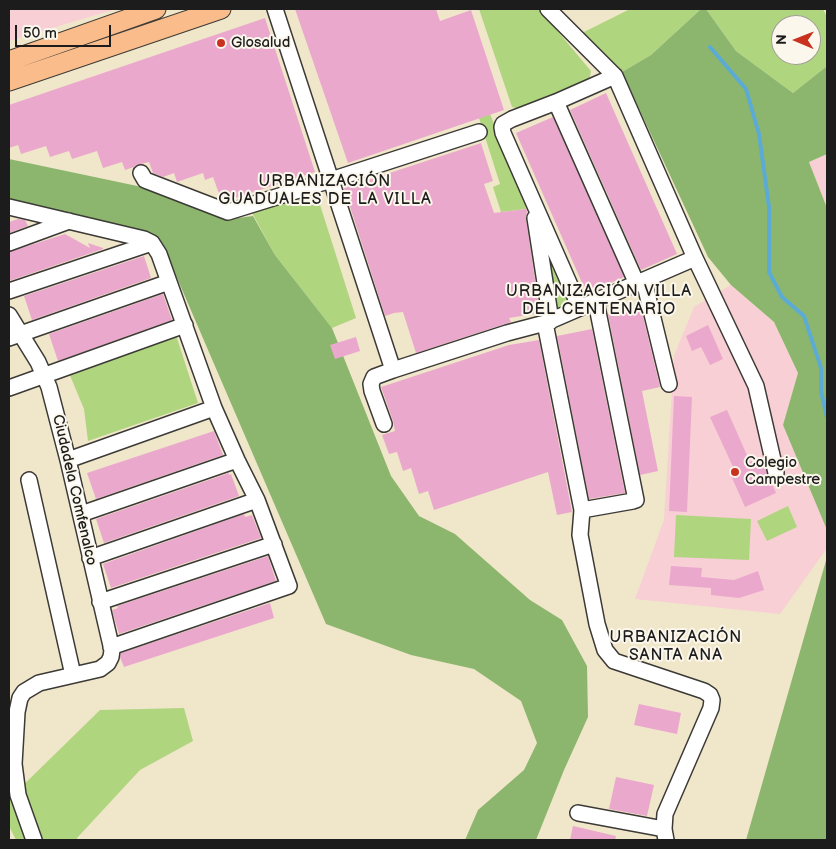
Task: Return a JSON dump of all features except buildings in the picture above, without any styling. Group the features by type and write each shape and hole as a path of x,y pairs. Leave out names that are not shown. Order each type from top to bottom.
{"main road":[{"path":"9,61 156,9"},
{"path":"9,81 221,9"}],"street":[{"path":"275,9 393,370"},
{"path":"548,9 615,76 695,258 756,386 776,473"},
{"path":"580,308 502,133 502,126 512,119 615,76"},
{"path":"556,102 641,283 669,384"},
{"path":"142,173 144,180 228,212 480,132"},
{"path":"531,197 548,322 582,510 580,535 601,639 607,654 614,661 704,691 710,695 712,700 711,708 666,814 665,835 578,813"},
{"path":"9,207 144,239 152,243 159,254 214,408 257,500 290,586 111,646 111,657 108,663 100,669 40,683 24,692 20,698 17,712 14,764 18,795 34,840"},
{"path":"9,243 69,221"},
{"path":"9,291 152,243"},
{"path":"384,424 372,392 374,377 507,333 548,322 695,258"},
{"path":"15,336 169,282"},
{"path":"582,510 636,500 596,302"},
{"name":"Ciudadela Comfenalco","path":"9,315 15,336 38,362 49,387 81,514 111,646"},
{"path":"9,388 185,325"},
{"path":"68,460 214,408"},
{"path":"81,514 237,460"},
{"path":"29,480 73,675"},
{"path":"90,558 257,500"},
{"path":"100,602 274,544"}],"shaded area":[{"path":"9,9 116,9 9,41"},
{"path":"827,154 827,208 809,162"},
{"name":"Colegio Campestre","path":"731,285 774,322 798,373 783,425 827,530 827,548 780,614 635,599 664,520 674,356 694,307"}],"green space":[{"path":"479,9 539,9 591,71 589,81 520,109 512,107"},
{"path":"630,9 701,9 651,55 622,72 582,33"},
{"path":"701,9 706,9 736,51 793,93 827,66 827,154 809,162 827,208 827,530 783,425 798,373 774,322 731,285 708,257 622,72 651,55"},
{"path":"706,9 823,9 827,17 827,66 793,93 736,51"},
{"path":"490,114 523,194 526,209 501,212 493,187 500,184 479,118"},
{"path":"9,159 142,187 230,219 253,216 275,255 332,328 391,476 419,516 455,534 530,600 562,620 587,666 588,717 536,840 465,840 478,810 524,770 537,743 521,701 474,669 411,655 326,624 165,250 157,239 146,232 9,199"},
{"path":"315,189 356,318 332,328 275,255 250,209"},
{"path":"543,237 572,305 554,312"},
{"path":"175,332 198,403 88,441 84,409 69,373"},
{"path":"788,506 797,527 767,541 757,521"},
{"path":"676,515 751,519 749,560 674,557"},
{"path":"827,557 827,840 746,840"},
{"path":"184,708 193,741 140,770 77,838 78,840 16,840 9,826 9,799 100,710"}],"waterway":[{"path":"710,47 746,89 759,134 769,207 769,272 782,297 804,316 821,368 821,392 827,417"}],"place":[{"name":"Glosalud","path":"221,43"},
{"name":"Colegio Campestre","path":"735,472"}],"district":[{"name":"URBANIZACIÓN GUADUALES DE LA VILLA","path":"325,191"},
{"name":"URBANIZACIÓN VILLA DEL CENTENARIO","path":"599,301"},
{"name":"URBANIZACIÓN SANTA ANA","path":"676,647"}]}
